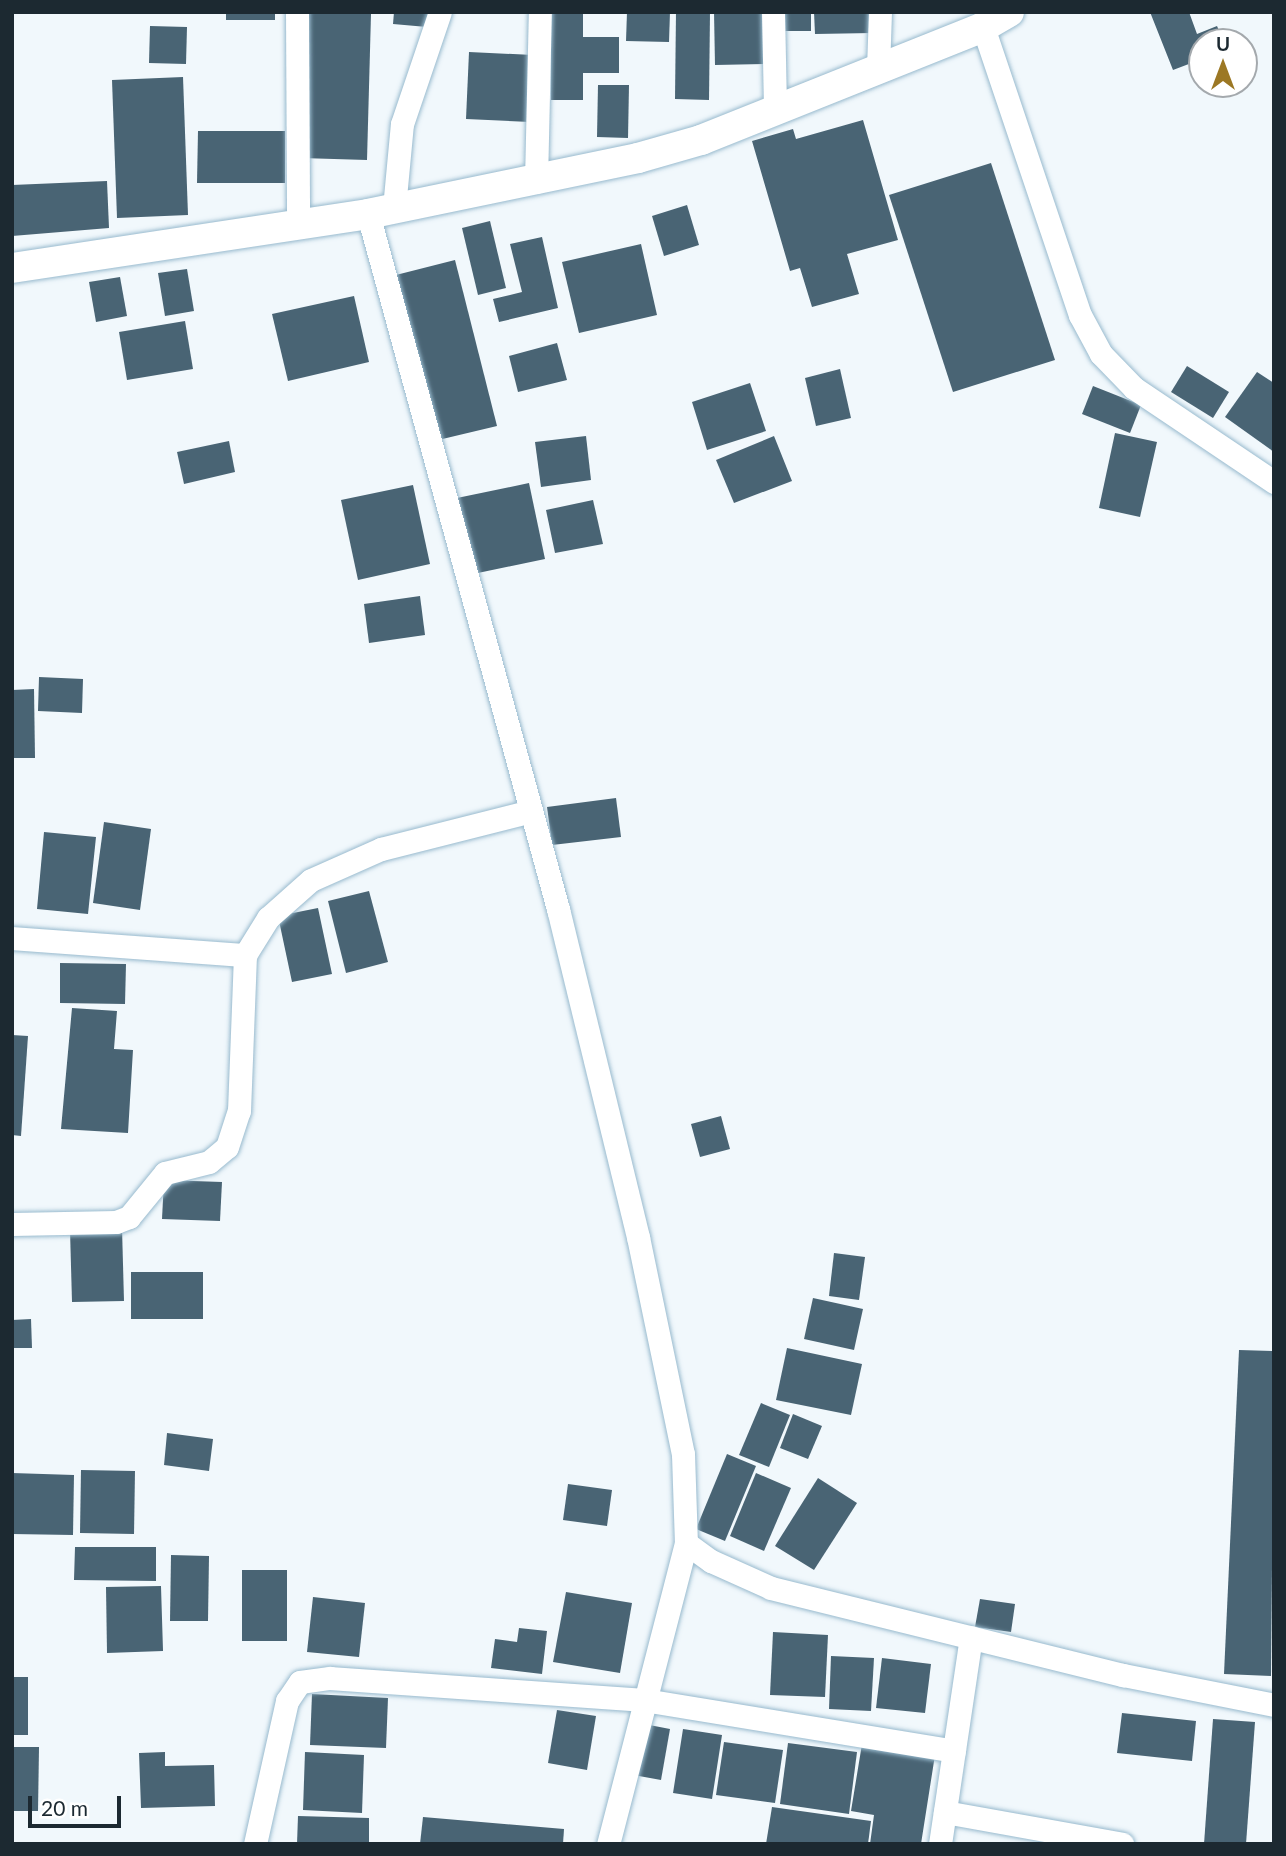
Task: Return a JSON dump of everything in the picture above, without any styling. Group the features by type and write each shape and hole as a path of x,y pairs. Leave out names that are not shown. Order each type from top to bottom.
{"street":[{"path":"298,12 298,225"},
{"path":"440,12 402,124 381,211 638,1237 683,1454 686,1543 608,1844"},
{"path":"536,182 540,12"},
{"path":"773,12 775,110"},
{"path":"878,69 880,12"},
{"path":"12,268 381,211 536,182 701,140 983,27 1009,12"},
{"path":"983,27 1080,316 1101,354 1134,388 1274,482"},
{"path":"12,1224 116,1222 129,1217 165,1173 209,1162 227,1147 239,1111 245,955 268,918 311,880 381,849 531,811"},
{"path":"12,938 245,955"},
{"path":"686,1543 711,1561 771,1588 1123,1675 1274,1705"},
{"path":"940,1844 971,1637"},
{"path":"255,1844 287,1701 300,1682 330,1678 644,1700 954,1751"},
{"path":"945,1812 1122,1844"}],"building":[{"path":"226,12 275,12 275,20 226,20"},
{"path":"394,12 428,12 427,27 393,24"},
{"path":"627,12 670,12 669,42 626,41"},
{"path":"676,12 710,12 709,100 675,99"},
{"path":"714,12 767,12 768,64 715,65"},
{"path":"775,12 811,12 811,31 775,31"},
{"path":"814,12 872,12 872,33 815,34"},
{"path":"1150,12 1189,12 1195,28 1188,28 1188,64 1173,70"},
{"path":"304,13 371,14 367,160 301,158"},
{"path":"551,14 583,14 583,37 619,37 619,73 583,73 583,100 551,100"},
{"path":"150,26 187,27 186,64 149,63"},
{"path":"469,52 533,55 530,122 466,119"},
{"path":"183,77 188,215 117,218 112,80"},
{"path":"598,85 629,85 628,138 597,137"},
{"path":"863,120 898,240 847,254 859,294 812,307 800,268 790,271 752,141 793,129 796,139"},
{"path":"198,131 285,131 285,183 197,183"},
{"path":"991,163 1055,360 953,392 889,195"},
{"path":"107,181 109,228 12,236 12,185"},
{"path":"687,205 699,245 664,256 652,216"},
{"path":"490,221 506,288 478,295 462,228"},
{"path":"542,237 558,308 499,322 493,299 522,292 510,244"},
{"path":"641,244 657,315 579,333 562,262"},
{"path":"455,260 497,426 434,441 392,276"},
{"path":"187,269 194,311 165,316 158,273"},
{"path":"120,277 127,316 96,322 89,282"},
{"path":"354,296 369,362 288,381 272,314"},
{"path":"185,321 193,369 127,380 119,332"},
{"path":"557,343 567,380 518,392 509,356"},
{"path":"1187,366 1229,392 1213,418 1171,392"},
{"path":"840,369 851,418 816,426 805,378"},
{"path":"1257,372 1274,383 1274,452 1225,417"},
{"path":"750,383 766,431 707,450 692,402"},
{"path":"1093,386 1141,405 1130,433 1082,414"},
{"path":"1115,433 1157,442 1140,517 1099,508"},
{"path":"586,436 591,480 541,487 535,442"},
{"path":"774,436 792,481 734,503 716,460"},
{"path":"229,441 235,472 184,484 177,452"},
{"path":"529,483 545,559 473,574 457,498"},
{"path":"413,485 430,564 358,580 341,500"},
{"path":"593,500 603,544 555,553 546,510"},
{"path":"420,596 425,635 369,643 364,604"},
{"path":"39,677 83,679 82,713 38,711"},
{"path":"34,689 35,758 12,758 12,690"},
{"path":"616,798 621,837 552,845 547,807"},
{"path":"104,822 151,829 140,910 93,903"},
{"path":"44,832 96,837 88,914 37,909"},
{"path":"369,891 388,962 346,973 328,901"},
{"path":"318,908 332,974 292,982 278,916"},
{"path":"60,963 126,964 125,1004 60,1003"},
{"path":"72,1008 117,1011 114,1049 133,1050 128,1133 61,1129"},
{"path":"12,1035 28,1036 21,1136 12,1135"},
{"path":"721,1116 730,1149 700,1157 691,1124"},
{"path":"164,1180 222,1182 220,1221 162,1219"},
{"path":"122,1228 124,1301 72,1302 70,1230"},
{"path":"834,1253 865,1257 859,1300 829,1296"},
{"path":"131,1272 203,1272 203,1319 131,1319"},
{"path":"813,1298 863,1309 854,1350 804,1339"},
{"path":"31,1319 32,1348 12,1348 12,1320"},
{"path":"787,1348 862,1364 851,1415 776,1400"},
{"path":"1239,1350 1274,1351 1271,1676 1224,1674"},
{"path":"761,1403 790,1415 769,1467 739,1455"},
{"path":"793,1414 822,1426 808,1459 780,1448"},
{"path":"167,1433 213,1439 209,1471 164,1465"},
{"path":"727,1454 756,1466 725,1541 696,1529"},
{"path":"81,1470 135,1471 134,1534 80,1533"},
{"path":"12,1473 74,1475 73,1535 12,1534"},
{"path":"756,1473 791,1488 764,1551 730,1536"},
{"path":"818,1478 857,1503 814,1570 775,1546"},
{"path":"568,1484 612,1490 607,1526 563,1520"},
{"path":"75,1547 156,1547 156,1581 74,1580"},
{"path":"171,1555 209,1556 208,1621 170,1621"},
{"path":"242,1570 287,1570 287,1641 242,1641"},
{"path":"161,1586 163,1651 107,1653 106,1587"},
{"path":"566,1592 632,1603 620,1673 553,1662"},
{"path":"313,1597 365,1603 359,1657 307,1652"},
{"path":"980,1599 1015,1604 1011,1632 975,1627"},
{"path":"519,1628 547,1631 542,1674 491,1668 495,1639 517,1642"},
{"path":"773,1632 828,1635 825,1697 770,1695"},
{"path":"831,1656 874,1658 871,1711 829,1709"},
{"path":"882,1658 931,1664 925,1713 876,1708"},
{"path":"12,1677 28,1677 28,1735 12,1735"},
{"path":"312,1694 388,1698 386,1748 310,1745"},
{"path":"557,1710 596,1716 587,1770 548,1763"},
{"path":"1122,1713 1196,1721 1192,1761 1117,1753"},
{"path":"1213,1719 1255,1722 1246,1844 1204,1844"},
{"path":"639,1723 670,1729 661,1780 628,1774"},
{"path":"683,1729 722,1735 712,1799 673,1793"},
{"path":"724,1742 783,1750 775,1803 716,1795"},
{"path":"788,1743 857,1752 849,1814 780,1804"},
{"path":"862,1744 935,1755 921,1844 870,1844 874,1815 851,1811"},
{"path":"12,1747 39,1747 38,1811 12,1811"},
{"path":"165,1752 165,1766 214,1765 215,1806 141,1808 139,1753"},
{"path":"305,1752 364,1755 362,1813 303,1810"},
{"path":"772,1807 871,1821 868,1844 766,1844"},
{"path":"298,1816 369,1818 369,1844 297,1844"},
{"path":"423,1817 564,1829 563,1844 420,1844"}]}
